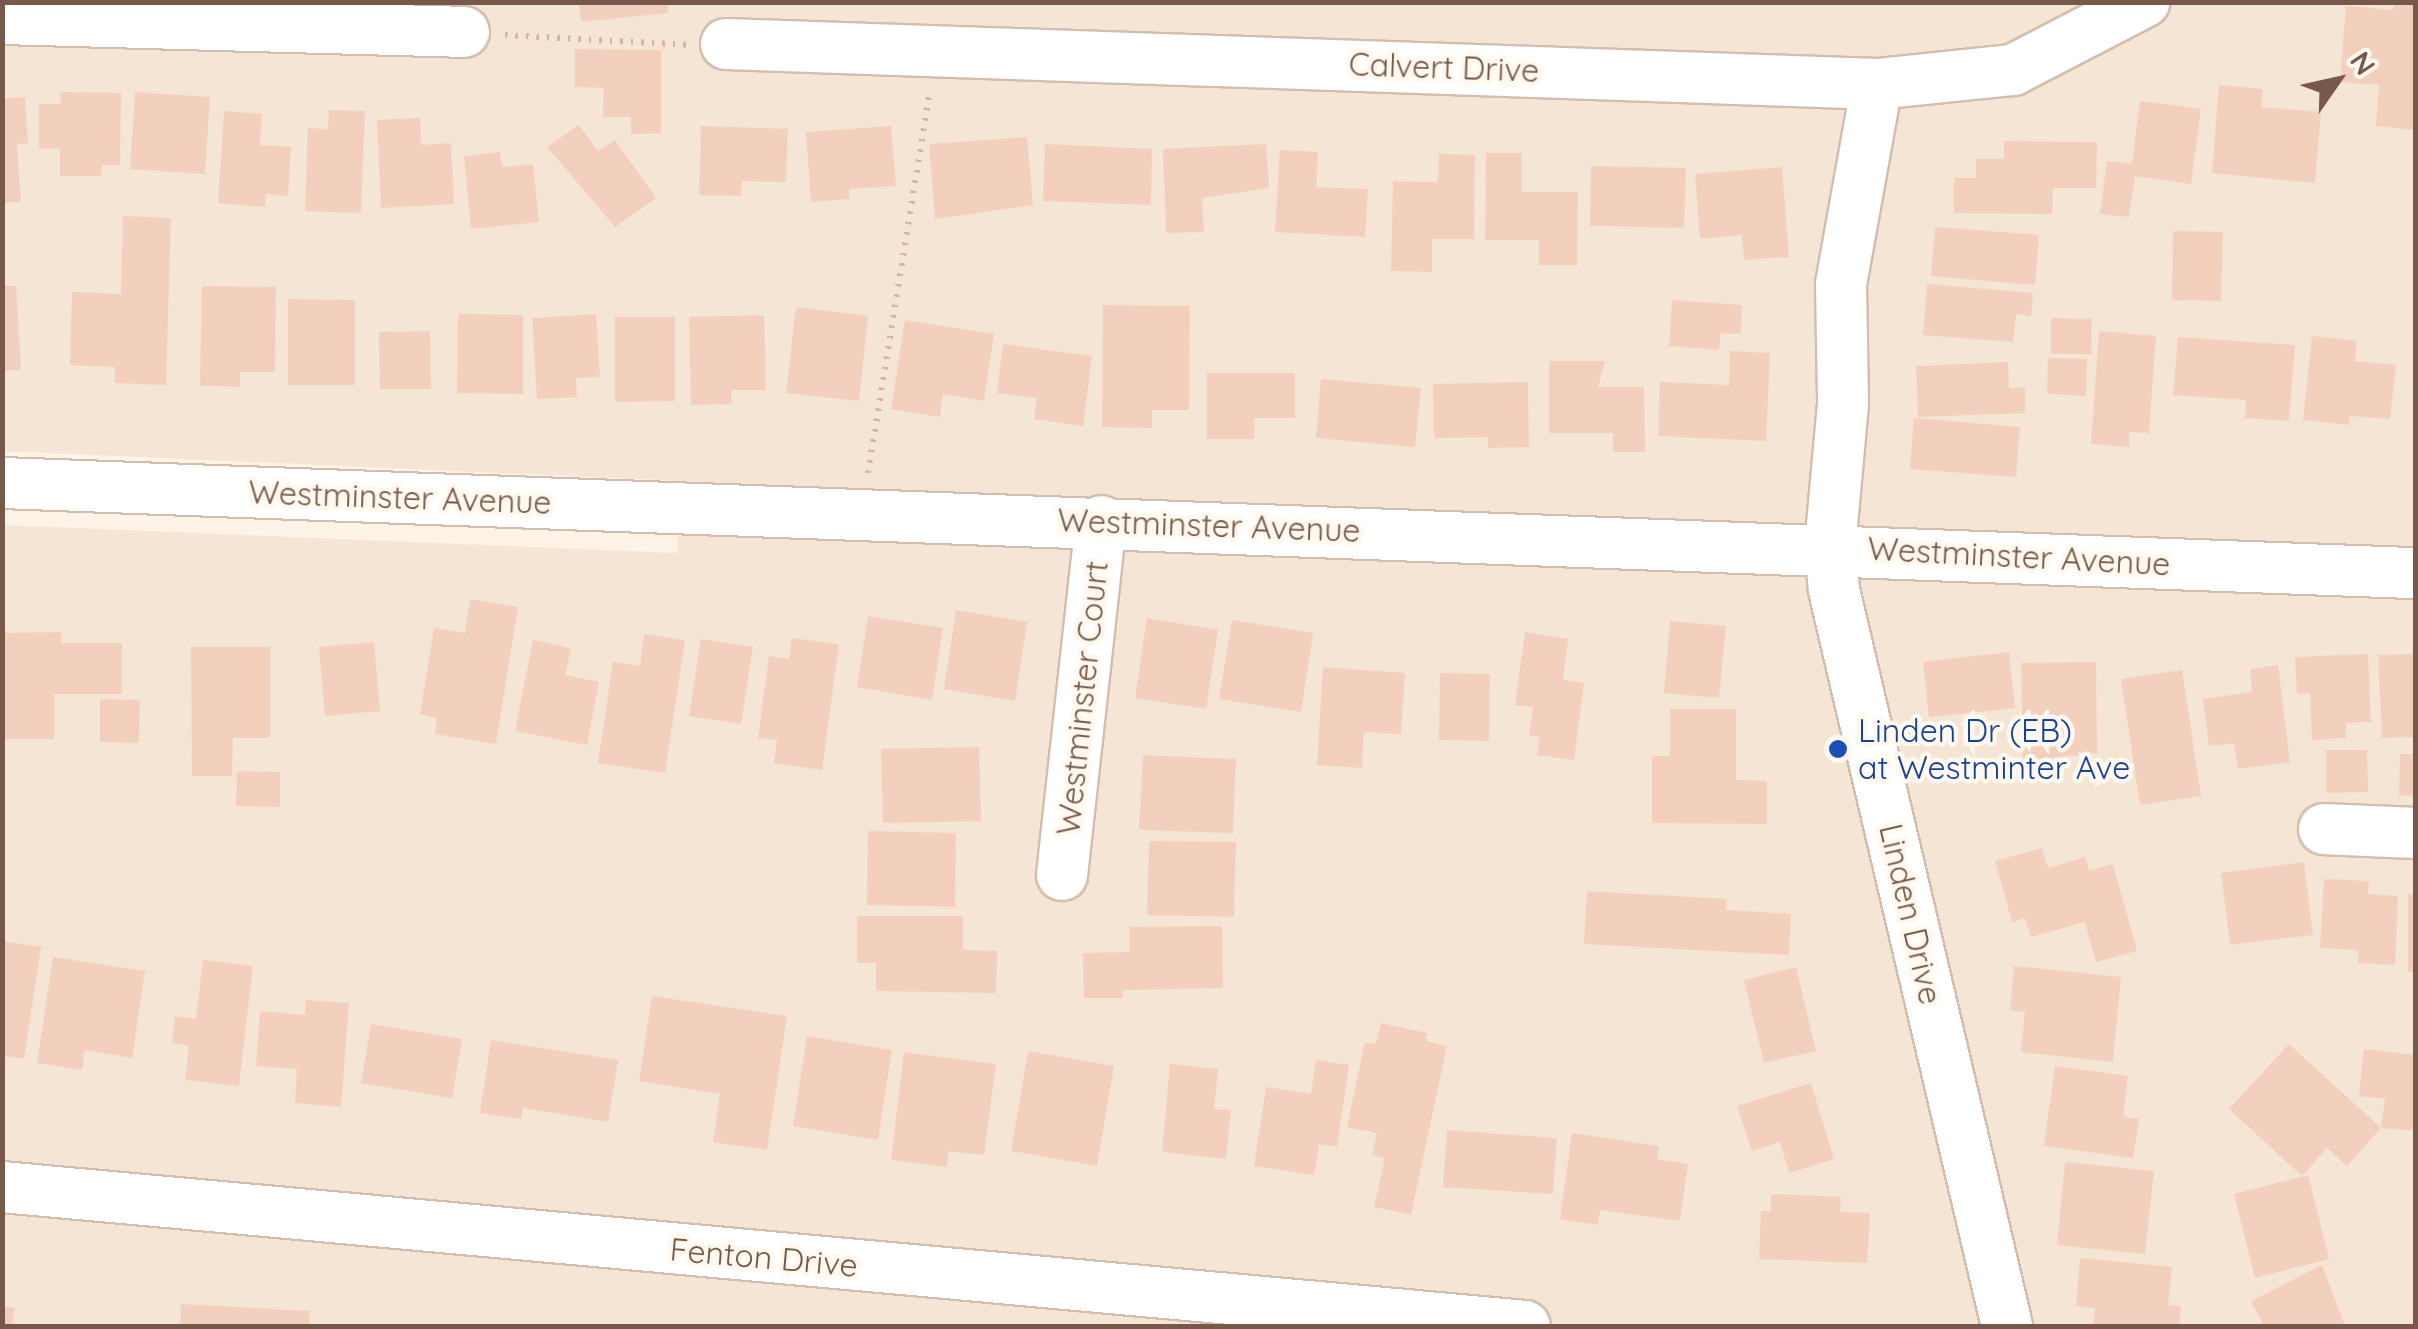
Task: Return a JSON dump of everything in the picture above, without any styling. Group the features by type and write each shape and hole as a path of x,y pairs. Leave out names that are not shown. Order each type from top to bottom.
{"street":[{"name":"Calvert Drive","path":"726,44 1877,84 1953,82 2013,70 2144,2"},
{"path":"2,19 464,32"},
{"name":"Linden Drive","path":"1877,84 1841,285 1843,404 1830,547 1834,590 2007,1326"},
{"name":"Westminster Avenue","path":"2,483 1830,547 2416,574"},
{"name":"Westminster Court","path":"1062,875 1101,521"},
{"path":"2324,829 2416,833"},
{"name":"Fenton Drive","path":"2,1187 1526,1326"}],"path":[{"path":"464,32 726,44"},
{"path":"866,484 932,76"}],"shaded area":[{"path":"3,3 2415,3 2415,1326 3,1326 3,525 677,553 681,481 3,451"}],"building":[{"path":"579,2 667,2 668,13 581,22"},
{"path":"2394,2 2416,2 2416,130 2376,126 2379,85 2340,82 2346,6 2393,10"},
{"path":"575,49 661,50 661,133 631,134 631,117 603,117 604,88 575,87"},
{"path":"2219,85 2263,89 2261,107 2321,112 2315,183 2212,173"},
{"path":"60,92 121,93 120,165 102,165 101,176 60,176 60,149 39,148 39,104 61,104"},
{"path":"135,92 210,97 205,174 130,169"},
{"path":"25,97 28,143 17,144 21,202 2,203 2,99"},
{"path":"2140,101 2201,109 2191,184 2135,176 2129,217 2100,214 2107,161 2132,164"},
{"path":"329,110 365,111 361,213 305,211 308,128 328,129"},
{"path":"224,111 262,114 260,145 291,147 288,196 266,194 265,207 218,203"},
{"path":"420,118 421,145 451,143 454,204 381,208 377,120"},
{"path":"579,125 598,151 615,140 656,198 615,227 547,147"},
{"path":"701,126 788,129 786,182 742,181 741,196 699,195"},
{"path":"891,126 896,186 849,189 849,199 811,202 806,132"},
{"path":"1027,137 1033,205 935,219 929,144"},
{"path":"2004,141 2097,142 2096,188 2053,188 2052,214 1954,213 1954,178 1976,178 1976,159 2004,159"},
{"path":"1045,144 1152,149 1151,205 1043,201"},
{"path":"1266,144 1269,188 1202,198 1204,232 1166,233 1163,149"},
{"path":"1280,150 1318,152 1316,187 1368,189 1365,237 1275,232"},
{"path":"500,152 502,167 533,164 539,222 471,229 464,156"},
{"path":"1486,153 1522,153 1522,192 1578,192 1577,265 1539,265 1539,240 1485,240"},
{"path":"1439,154 1475,155 1474,239 1432,239 1432,272 1391,271 1393,181 1438,182"},
{"path":"1591,166 1686,168 1684,228 1590,226"},
{"path":"1782,167 1789,257 1744,260 1742,235 1700,239 1695,174"},
{"path":"123,216 171,218 166,385 115,383 115,367 70,365 72,292 121,294"},
{"path":"1935,227 2039,235 2035,285 1931,276"},
{"path":"2173,231 2223,232 2221,301 2172,300"},
{"path":"1927,284 2033,293 2031,316 2016,314 2013,342 1923,335"},
{"path":"2,286 16,286 21,370 2,371"},
{"path":"202,286 276,287 275,372 240,372 240,387 200,386"},
{"path":"288,299 355,300 355,385 288,385"},
{"path":"1672,300 1742,305 1741,334 1721,333 1719,350 1669,346"},
{"path":"1103,305 1190,306 1189,410 1152,410 1152,428 1102,427"},
{"path":"796,307 868,316 859,401 786,393"},
{"path":"458,314 523,315 523,394 457,393"},
{"path":"596,314 600,377 576,378 577,397 537,399 532,318"},
{"path":"764,315 766,390 731,390 732,404 691,405 689,317"},
{"path":"615,317 675,317 675,401 615,402"},
{"path":"2051,318 2092,319 2091,354 2051,354"},
{"path":"905,320 994,334 984,401 943,394 940,417 891,409"},
{"path":"430,331 431,389 380,389 379,332"},
{"path":"2099,331 2156,336 2149,433 2129,432 2129,447 2091,444"},
{"path":"2312,336 2357,341 2355,361 2396,365 2390,419 2350,416 2349,425 2303,420"},
{"path":"2178,337 2295,345 2289,421 2245,418 2246,400 2173,395"},
{"path":"1003,344 1092,356 1083,426 1034,419 1037,398 997,393"},
{"path":"1730,351 1770,353 1766,441 1658,436 1660,382 1729,385"},
{"path":"2048,358 2087,359 2086,396 2047,394"},
{"path":"1549,361 1605,361 1598,387 1644,387 1645,452 1613,452 1613,433 1549,433"},
{"path":"2008,362 2009,388 2025,387 2025,413 1918,417 1916,366"},
{"path":"1207,373 1295,373 1295,418 1254,418 1254,439 1207,439"},
{"path":"1321,379 1421,388 1415,447 1316,438"},
{"path":"1528,382 1529,447 1488,448 1488,437 1434,438 1433,384"},
{"path":"1914,418 2020,427 2016,477 1910,469"},
{"path":"470,599 518,607 496,744 435,734 437,718 420,714 434,628 465,633"},
{"path":"956,610 1027,622 1015,701 944,689"},
{"path":"868,616 943,628 932,700 857,687"},
{"path":"1147,618 1218,630 1206,709 1135,698"},
{"path":"1232,620 1313,633 1301,712 1219,699"},
{"path":"1670,621 1726,626 1719,698 1664,693"},
{"path":"62,632 61,643 122,643 122,694 54,694 54,739 5,739 4,633"},
{"path":"1525,632 1568,639 1563,680 1584,683 1574,760 1537,755 1540,737 1529,735 1533,707 1515,705"},
{"path":"644,634 685,640 665,773 598,763 613,662 640,666"},
{"path":"792,638 839,644 822,770 774,763 777,740 758,738 769,656 789,659"},
{"path":"701,639 753,647 741,724 689,716"},
{"path":"533,640 571,648 565,675 599,682 587,745 515,731"},
{"path":"374,642 380,711 325,716 319,647"},
{"path":"191,647 270,647 270,738 233,738 232,776 192,776"},
{"path":"2009,652 2015,708 1929,717 1923,662"},
{"path":"2368,654 2371,722 2346,723 2346,738 2312,740 2310,693 2297,694 2295,657"},
{"path":"2413,654 2414,737 2382,738 2378,655"},
{"path":"2096,662 2097,753 2023,761 2021,663"},
{"path":"2278,665 2290,762 2238,769 2234,743 2209,746 2203,699 2252,692 2250,669"},
{"path":"1323,667 1405,673 1401,734 1364,732 1362,768 1317,765"},
{"path":"2182,670 2201,796 2140,805 2121,679"},
{"path":"1440,673 1490,674 1489,741 1439,740"},
{"path":"100,699 140,700 139,743 100,742"},
{"path":"1670,709 1736,709 1736,780 1767,781 1767,824 1652,823 1652,756 1670,756"},
{"path":"979,747 981,821 883,823 881,749"},
{"path":"2326,750 2367,750 2368,792 2326,793"},
{"path":"2400,754 2416,754 2416,796 2399,795"},
{"path":"1143,755 1236,759 1233,833 1139,830"},
{"path":"237,771 280,772 280,807 236,806"},
{"path":"868,831 956,833 955,907 867,905"},
{"path":"1149,841 1236,842 1234,917 1147,915"},
{"path":"2042,848 2048,868 2085,857 2089,871 2113,864 2137,951 2096,962 2085,922 2031,937 2025,918 2012,922 1995,861"},
{"path":"2304,862 2313,935 2230,945 2221,873"},
{"path":"2324,879 2369,881 2368,894 2398,896 2395,965 2358,963 2358,950 2320,948"},
{"path":"1587,891 1727,899 1726,910 1791,914 1789,955 1584,944"},
{"path":"2408,894 2416,894 2416,972 2408,972"},
{"path":"857,916 963,916 963,950 997,951 996,993 876,991 876,963 857,963"},
{"path":"1222,926 1223,988 1122,990 1123,998 1084,998 1083,953 1130,952 1130,927"},
{"path":"2,941 41,947 24,1059 2,1056"},
{"path":"53,957 145,971 132,1058 85,1050 82,1070 37,1063"},
{"path":"203,960 253,966 239,1086 185,1080 189,1046 172,1043 175,1016 196,1019"},
{"path":"2014,966 2121,977 2113,1062 2021,1052 2025,1012 2010,1010"},
{"path":"1796,967 1816,1051 1764,1063 1744,980"},
{"path":"652,996 787,1016 767,1150 713,1142 720,1094 639,1081"},
{"path":"306,1000 349,1003 341,1107 295,1103 297,1069 256,1066 260,1011 305,1015"},
{"path":"1381,1023 1427,1033 1426,1041 1447,1046 1411,1215 1374,1207 1385,1158 1372,1155 1377,1133 1347,1127 1365,1042 1376,1044"},
{"path":"371,1024 462,1039 452,1098 361,1083"},
{"path":"807,1036 892,1050 878,1140 793,1126"},
{"path":"491,1040 618,1060 608,1122 523,1108 521,1119 480,1113"},
{"path":"2289,1044 2381,1128 2347,1166 2327,1148 2302,1176 2229,1109"},
{"path":"2364,1049 2416,1055 2416,1131 2381,1128 2385,1099 2359,1096"},
{"path":"1028,1051 1114,1066 1097,1166 1011,1151"},
{"path":"904,1052 996,1064 984,1155 949,1151 947,1167 891,1160"},
{"path":"1316,1060 1349,1065 1337,1147 1319,1144 1314,1175 1254,1166 1266,1087 1311,1094"},
{"path":"1170,1064 1218,1069 1214,1109 1231,1110 1226,1159 1162,1152"},
{"path":"2055,1066 2128,1076 2123,1116 2139,1119 2133,1158 2044,1146"},
{"path":"1811,1083 1834,1159 1789,1173 1780,1142 1752,1151 1737,1106"},
{"path":"1447,1130 1557,1138 1553,1194 1443,1187"},
{"path":"1572,1133 1659,1146 1657,1159 1688,1164 1680,1221 1600,1210 1598,1225 1560,1219"},
{"path":"2065,1162 2154,1171 2145,1254 2057,1245"},
{"path":"2308,1175 2329,1259 2255,1278 2234,1194"},
{"path":"1771,1194 1841,1197 1840,1212 1870,1213 1867,1263 1759,1259 1761,1211 1771,1211"},
{"path":"2080,1258 2172,1267 2168,1305 2181,1306 2179,1326 2093,1326 2095,1308 2076,1306"},
{"path":"2322,1265 2345,1326 2264,1326 2251,1301"},
{"path":"181,1304 310,1311 309,1326 180,1326"},
{"path":"2,1306 15,1308 12,1326 2,1326"}],"place":[{"name":"Linden Dr (EB) at Westminter Ave","path":"1838,749"}]}
